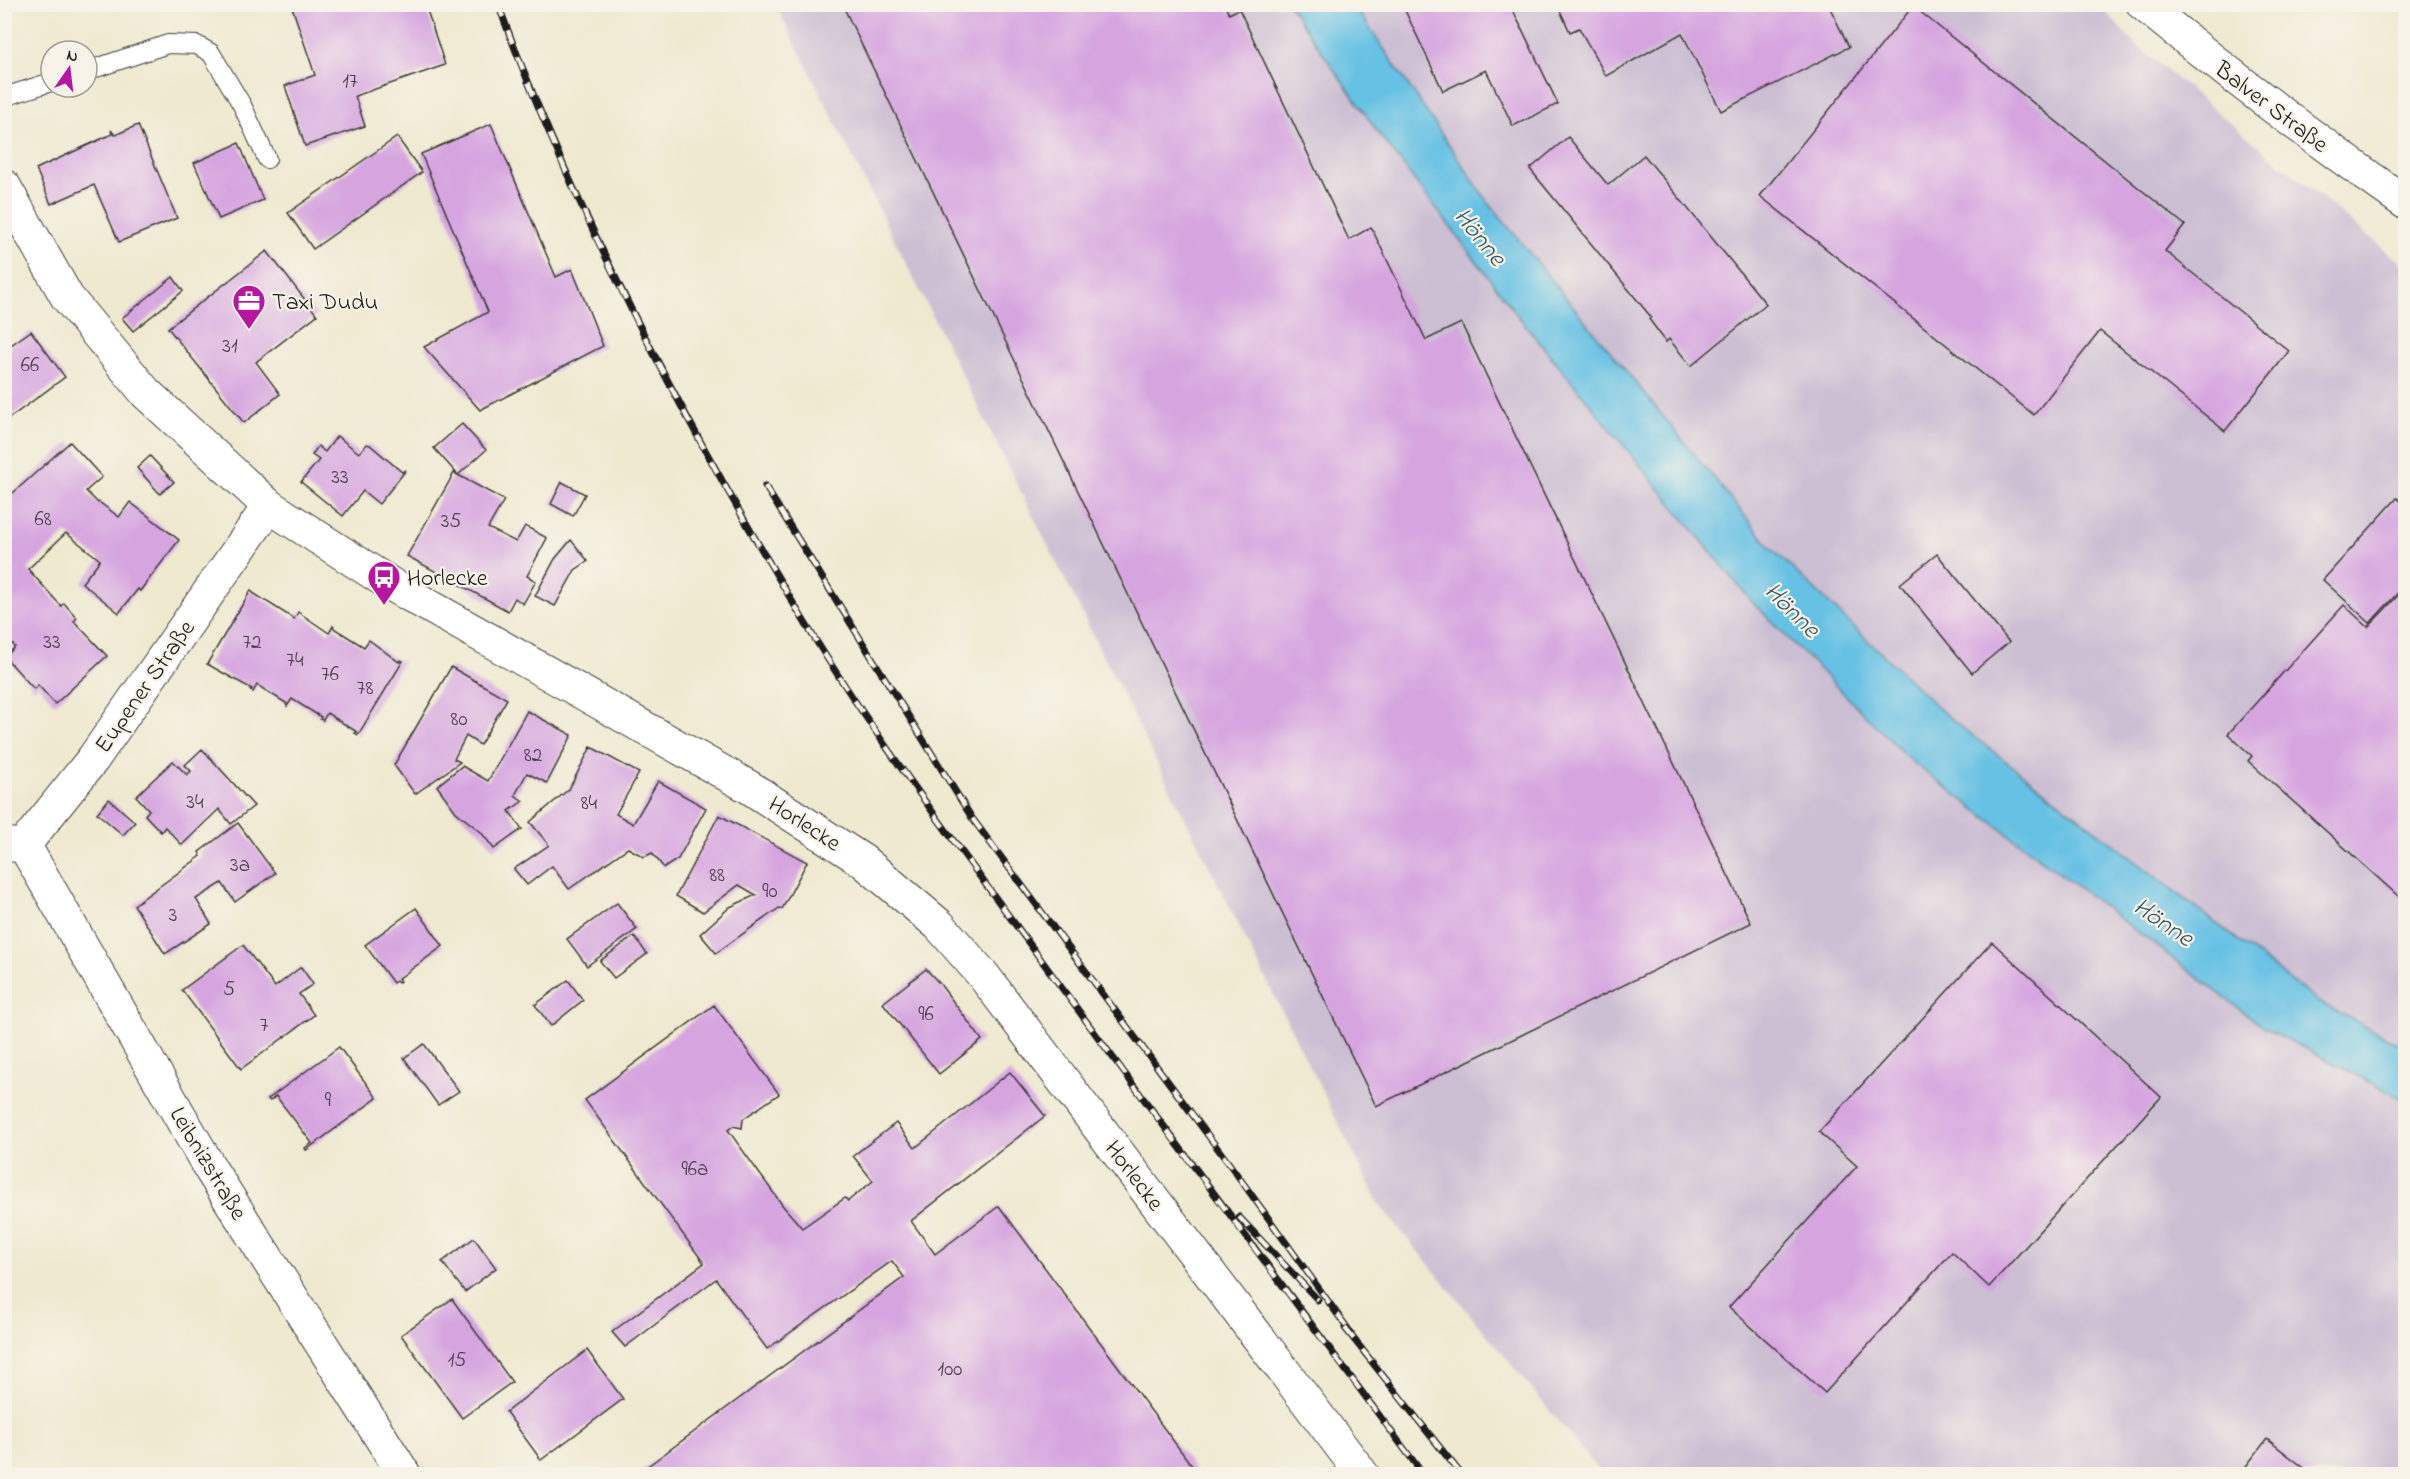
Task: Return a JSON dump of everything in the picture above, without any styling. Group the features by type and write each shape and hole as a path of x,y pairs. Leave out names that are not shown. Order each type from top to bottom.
{"street":[{"name":"Balver Straße","path":"2143,4 2213,62 2332,152 2406,203"},
{"name":"Horlecke","path":"4,186 67,297 146,393 269,506 392,585 749,787 863,861 939,925 983,975 1362,1474"},
{"name":"Eupener Straße","path":"14,845 93,759 269,506"},
{"name":"Leibnizstraße","path":"14,845 211,1170 404,1474"}],"lane":[{"path":"99,67 168,44 197,45 211,53 218,64 243,105 267,159"},
{"path":"4,98 39,86"}],"shaded area":[{"path":"776,5 2099,5 2138,47 2405,266 2405,1474 1602,1474 1379,1204"}],"water":[{"name":"Hönne","path":"1289,5 1354,5 1487,201 1771,548 1946,715 2317,1001 2405,1047 2405,1100 2265,1028 1911,761 1752,602 1522,321 1380,135"}],"building":[{"path":"291,4 425,4 445,65 355,96 365,126 305,146 285,86 315,75"},
{"path":"842,4 1224,4 1229,14 1239,9 1349,240 1371,227 1426,340 1461,323 1751,923 1376,1106"},
{"path":"1402,4 1510,4 1558,104 1513,126 1486,70 1443,91"},
{"path":"1557,4 1828,4 1849,47 1721,111 1682,33 1606,76 1579,28 1570,32"},
{"path":"1913,6 2185,225 2165,251 2289,351 2225,431 2100,331 2034,415 1760,196"},
{"path":"491,124 556,277 572,269 603,346 480,410 424,347 488,312 421,154"},
{"path":"138,125 177,218 119,242 94,185 51,204 36,169 112,134 111,130 115,135"},
{"path":"397,137 422,172 313,249 288,213"},
{"path":"1568,137 1608,185 1644,155 1766,304 1691,366 1669,339 1666,342 1649,319 1651,317 1530,169"},
{"path":"239,143 263,200 219,219 194,163"},
{"path":"267,251 317,315 256,362 280,394 244,423 168,328"},
{"path":"173,277 183,291 133,331 122,318"},
{"path":"31,331 65,377 4,422 4,350"},
{"path":"462,424 486,450 458,475 434,448"},
{"path":"337,436 359,453 367,444 370,445 402,472 406,470 379,504 363,491 343,516 301,482 319,460 312,455 318,446 325,452"},
{"path":"70,442 102,477 86,491 98,503 119,517 130,502 179,540 140,591 138,589 119,613 82,583 100,560 66,533 28,569 61,606 64,603 77,618 74,621 107,656 55,704 38,685 34,689 5,657 15,647 4,635 4,501"},
{"path":"150,456 174,482 160,494 137,468"},
{"path":"454,473 504,500 488,528 516,542 525,526 547,538 527,576 536,581 523,604 515,598 508,611 407,556"},
{"path":"562,482 585,494 573,516 551,504"},
{"path":"2397,498 2406,505 2406,584 2370,623 2323,580"},
{"path":"571,540 588,561 575,570 555,606 535,596 555,559"},
{"path":"1937,554 2009,642 1972,673 1900,584"},
{"path":"2406,587 2406,903 2248,761 2252,756 2228,734 2344,605 2368,627"},
{"path":"251,590 294,619 298,612 329,633 333,626 364,647 369,640 399,662 403,661 358,735 355,733 357,732 327,713 323,720 320,719 321,717 292,699 287,706 286,703 257,685 253,692 250,690 252,689 207,664"},
{"path":"451,667 507,699 480,745 466,736 454,759 460,762 415,794 394,765"},
{"path":"527,711 572,735 547,783 527,773 515,795 523,801 509,811 522,829 494,849 481,832 456,812 437,786 462,766 488,781"},
{"path":"591,747 639,773 616,814 633,824 658,781 706,808 678,859 664,868 652,853 644,857 628,848 569,889 552,866 527,885 514,869 549,845 530,822 569,789"},
{"path":"202,749 254,806 231,824 219,809 182,845 165,827 161,832 145,815 149,810 136,796 173,761 187,775 191,771 185,765"},
{"path":"109,799 135,822 123,835 97,813"},
{"path":"719,815 807,862 782,909 779,908 716,953 700,934 730,907 756,895 739,885 703,912 676,896"},
{"path":"238,823 275,873 235,902 222,883 196,899 211,924 165,954 134,905 201,856 199,852"},
{"path":"617,903 637,929 587,966 567,939"},
{"path":"416,908 443,946 398,979 400,981 398,983 396,981 393,983 365,945"},
{"path":"634,936 647,954 614,978 600,961"},
{"path":"1992,942 2161,1097 1989,1287 1952,1252 1825,1393 1729,1307 1857,1166 1819,1132"},
{"path":"243,945 275,987 301,967 313,984 299,994 314,1015 241,1069 182,990"},
{"path":"926,969 982,1040 939,1074 883,1003"},
{"path":"568,980 583,1000 551,1026 535,1005"},
{"path":"714,1005 779,1094 743,1119 742,1128 733,1126 728,1130 783,1206 802,1228 845,1198 848,1201 873,1181 853,1156 896,1123 915,1148 1010,1072 1045,1116 911,1221 935,1254 999,1206 1198,1474 637,1474 904,1277 892,1261 767,1349 716,1279 625,1347 612,1332 704,1263 585,1100"},
{"path":"424,1044 459,1091 438,1105 404,1058"},
{"path":"339,1047 377,1098 306,1150 305,1148 312,1143 276,1096 270,1101 268,1099"},
{"path":"474,1238 496,1268 465,1292 442,1262"},
{"path":"452,1299 512,1382 462,1418 401,1335"},
{"path":"587,1350 623,1399 541,1460 506,1412"},
{"path":"2267,1439 2312,1474 2240,1474"}],"railway":[{"path":"498,4 560,159 631,310 709,457 820,648 881,739 945,828 1423,1474"},
{"path":"765,486 972,818 1230,1165 1351,1333"},
{"path":"1239,1217 1318,1300"},
{"path":"1345,1328 1461,1474"}],"place":[{"name":"Taxi Dudu","path":"249,330"},
{"name":"Horlecke","path":"384,606"}]}
